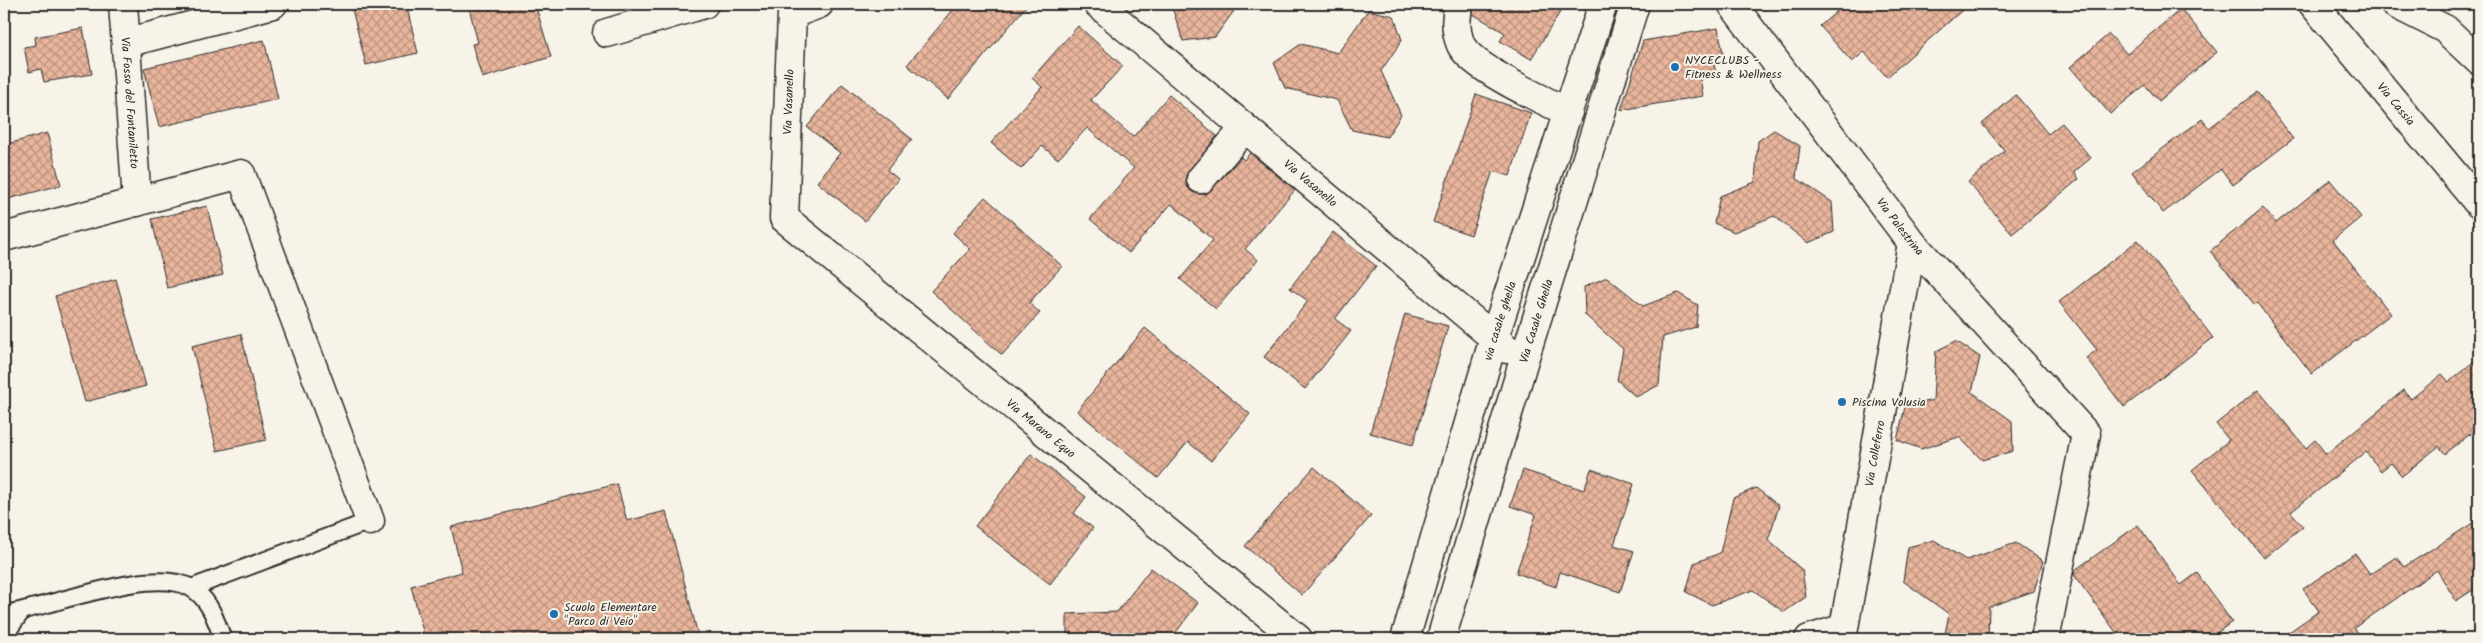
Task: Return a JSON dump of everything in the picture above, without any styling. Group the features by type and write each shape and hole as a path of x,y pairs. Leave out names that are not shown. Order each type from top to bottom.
{"street":[{"name":"Via Fosso del Fontaniletto","path":"123,4 137,202"},
{"path":"126,43 273,4"},
{"path":"607,33 704,4"},
{"name":"Via Vasanello","path":"784,218 783,9 819,4"},
{"name":"Via Vasanello","path":"1098,4 1523,363"},
{"path":"1459,4 1454,19 1462,46 1485,68 1568,112"},
{"name":"via casale ghella","path":"1405,639 1494,338 1603,4"},
{"name":"Via Casale Ghella","path":"1441,639 1523,363 1635,4"},
{"name":"Via Palestrina","path":"1732,4 1912,243 2086,434 2045,639"},
{"name":"Via Cassia","path":"2313,4 2479,204"},
{"path":"2395,4 2445,29 2479,61"},
{"path":"1201,178 1245,128"},
{"path":"4,237 241,174 370,522"},
{"name":"Via Marano Equo","path":"784,218 1298,639"},
{"name":"Via Colleferro","path":"1809,639 1844,628 1912,243"}],"lane":[{"path":"191,588 370,522"},
{"path":"4,614 151,581 181,584 191,588 202,597 210,608 223,639"},
{"path":"4,636 22,611"}],"building":[{"path":"373,4 406,4 418,53 366,65 352,9"},
{"path":"468,4 535,4 551,57 482,78 472,44 478,43"},
{"path":"958,4 1028,4 948,99 907,65"},
{"path":"1171,4 1239,4 1215,37 1183,41"},
{"path":"1474,4 1565,4 1531,59 1500,41 1505,33 1473,14"},
{"path":"1845,4 1969,4 1887,77 1864,52 1852,62 1820,26"},
{"path":"2181,9 2217,52 2159,101 2145,85 2110,114 2070,67 2109,34 2127,54"},
{"path":"1368,10 1394,16 1402,40 1381,71 1401,115 1387,137 1352,130 1337,100 1285,88 1274,63 1301,44 1338,53"},
{"path":"1078,26 1123,66 1091,100 1133,137 1169,95 1217,136 1186,176 1186,185 1191,191 1207,194 1241,157 1244,160 1250,153 1295,190 1245,249 1258,260 1216,309 1180,279 1213,240 1171,204 1129,253 1090,219 1134,168 1087,128 1058,159 1042,146 1021,169 991,143 1042,87 1032,78"},
{"path":"83,28 92,74 44,82 41,69 29,72 24,47 36,45 35,37"},
{"name":"NYCECLUBS - Fitness & Wellness","path":"1718,28 1724,57 1713,58 1716,75 1700,78 1703,96 1621,110 1643,41"},
{"path":"264,40 278,99 159,127 144,68"},
{"path":"842,84 912,139 887,170 898,179 865,221 817,182 840,153 807,127"},
{"path":"2257,92 2293,139 2233,185 2221,169 2163,213 2132,172 2202,119 2209,128"},
{"path":"1476,94 1531,113 1510,176 1493,171 1471,235 1433,222"},
{"path":"2016,95 2048,134 2062,123 2091,158 2074,172 2079,179 2012,234 1968,182 2005,151 1982,124"},
{"path":"1774,130 1800,146 1796,178 1832,202 1834,232 1808,243 1774,216 1734,232 1714,223 1720,196 1755,182 1758,141"},
{"path":"47,133 61,185 4,200 4,145"},
{"path":"2330,180 2361,217 2333,240 2391,314 2312,374 2257,303 2255,305 2210,251 2263,208 2276,223"},
{"path":"985,197 1062,266 1029,303 1040,313 1002,355 931,291 970,249 953,233"},
{"path":"207,206 223,275 167,288 152,219"},
{"path":"1333,232 1376,266 1335,319 1351,331 1305,389 1264,357 1308,301 1290,288"},
{"path":"2138,240 2213,338 2124,407 2086,358 2097,350 2059,302"},
{"path":"1607,277 1643,306 1678,293 1698,305 1696,327 1663,337 1659,385 1636,397 1617,380 1623,349 1585,315 1584,287"},
{"path":"116,279 146,386 85,402 55,296"},
{"path":"1405,314 1448,326 1413,445 1370,433"},
{"path":"1145,328 1250,414 1211,461 1188,442 1158,478 1077,411"},
{"path":"241,334 266,440 217,451 192,346"},
{"path":"1956,341 1980,357 1972,392 2012,421 2013,451 1982,460 1959,437 1921,449 1897,440 1905,407 1933,400 1936,351"},
{"path":"2479,357 2479,427 2445,454 2439,446 2402,476 2391,463 2381,471 2366,452 2291,512 2303,526 2264,558 2192,470 2229,440 2216,424 2258,390 2306,448 2315,440 2326,454 2404,390 2411,399 2442,374 2449,382"},
{"path":"1031,454 1086,497 1074,513 1093,528 1050,584 975,526"},
{"path":"1314,467 1371,516 1302,595 1245,546"},
{"path":"1591,469 1634,484 1614,545 1634,551 1620,592 1560,572 1556,587 1516,573 1536,515 1510,506 1523,470 1584,490"},
{"path":"617,484 627,521 666,511 699,639 425,639 411,586 462,572 451,527"},
{"path":"1756,488 1779,506 1768,540 1802,570 1806,597 1784,612 1753,590 1712,605 1686,592 1694,563 1720,553 1733,498"},
{"path":"2479,519 2479,586 2456,601 2437,570 2354,628 2363,639 2279,639 2319,611 2303,589 2355,553 2370,574 2396,557 2404,567"},
{"path":"2138,525 2181,585 2197,573 2232,622 2208,639 2121,639 2074,575 2075,570"},
{"path":"1934,540 1966,560 2016,543 2043,561 2034,591 1989,607 1988,639 1944,639 1949,614 1903,581 1908,547"},
{"path":"1151,568 1198,603 1171,639 1067,639 1067,614 1117,612"}],"place":[{"name":"NYCECLUBS - Fitness & Wellness","path":"1675,67"},
{"name":"Piscina Volusia","path":"1842,402"},
{"name":"Scuola Elementare \"Parco di Veio\"","path":"554,614"}]}
